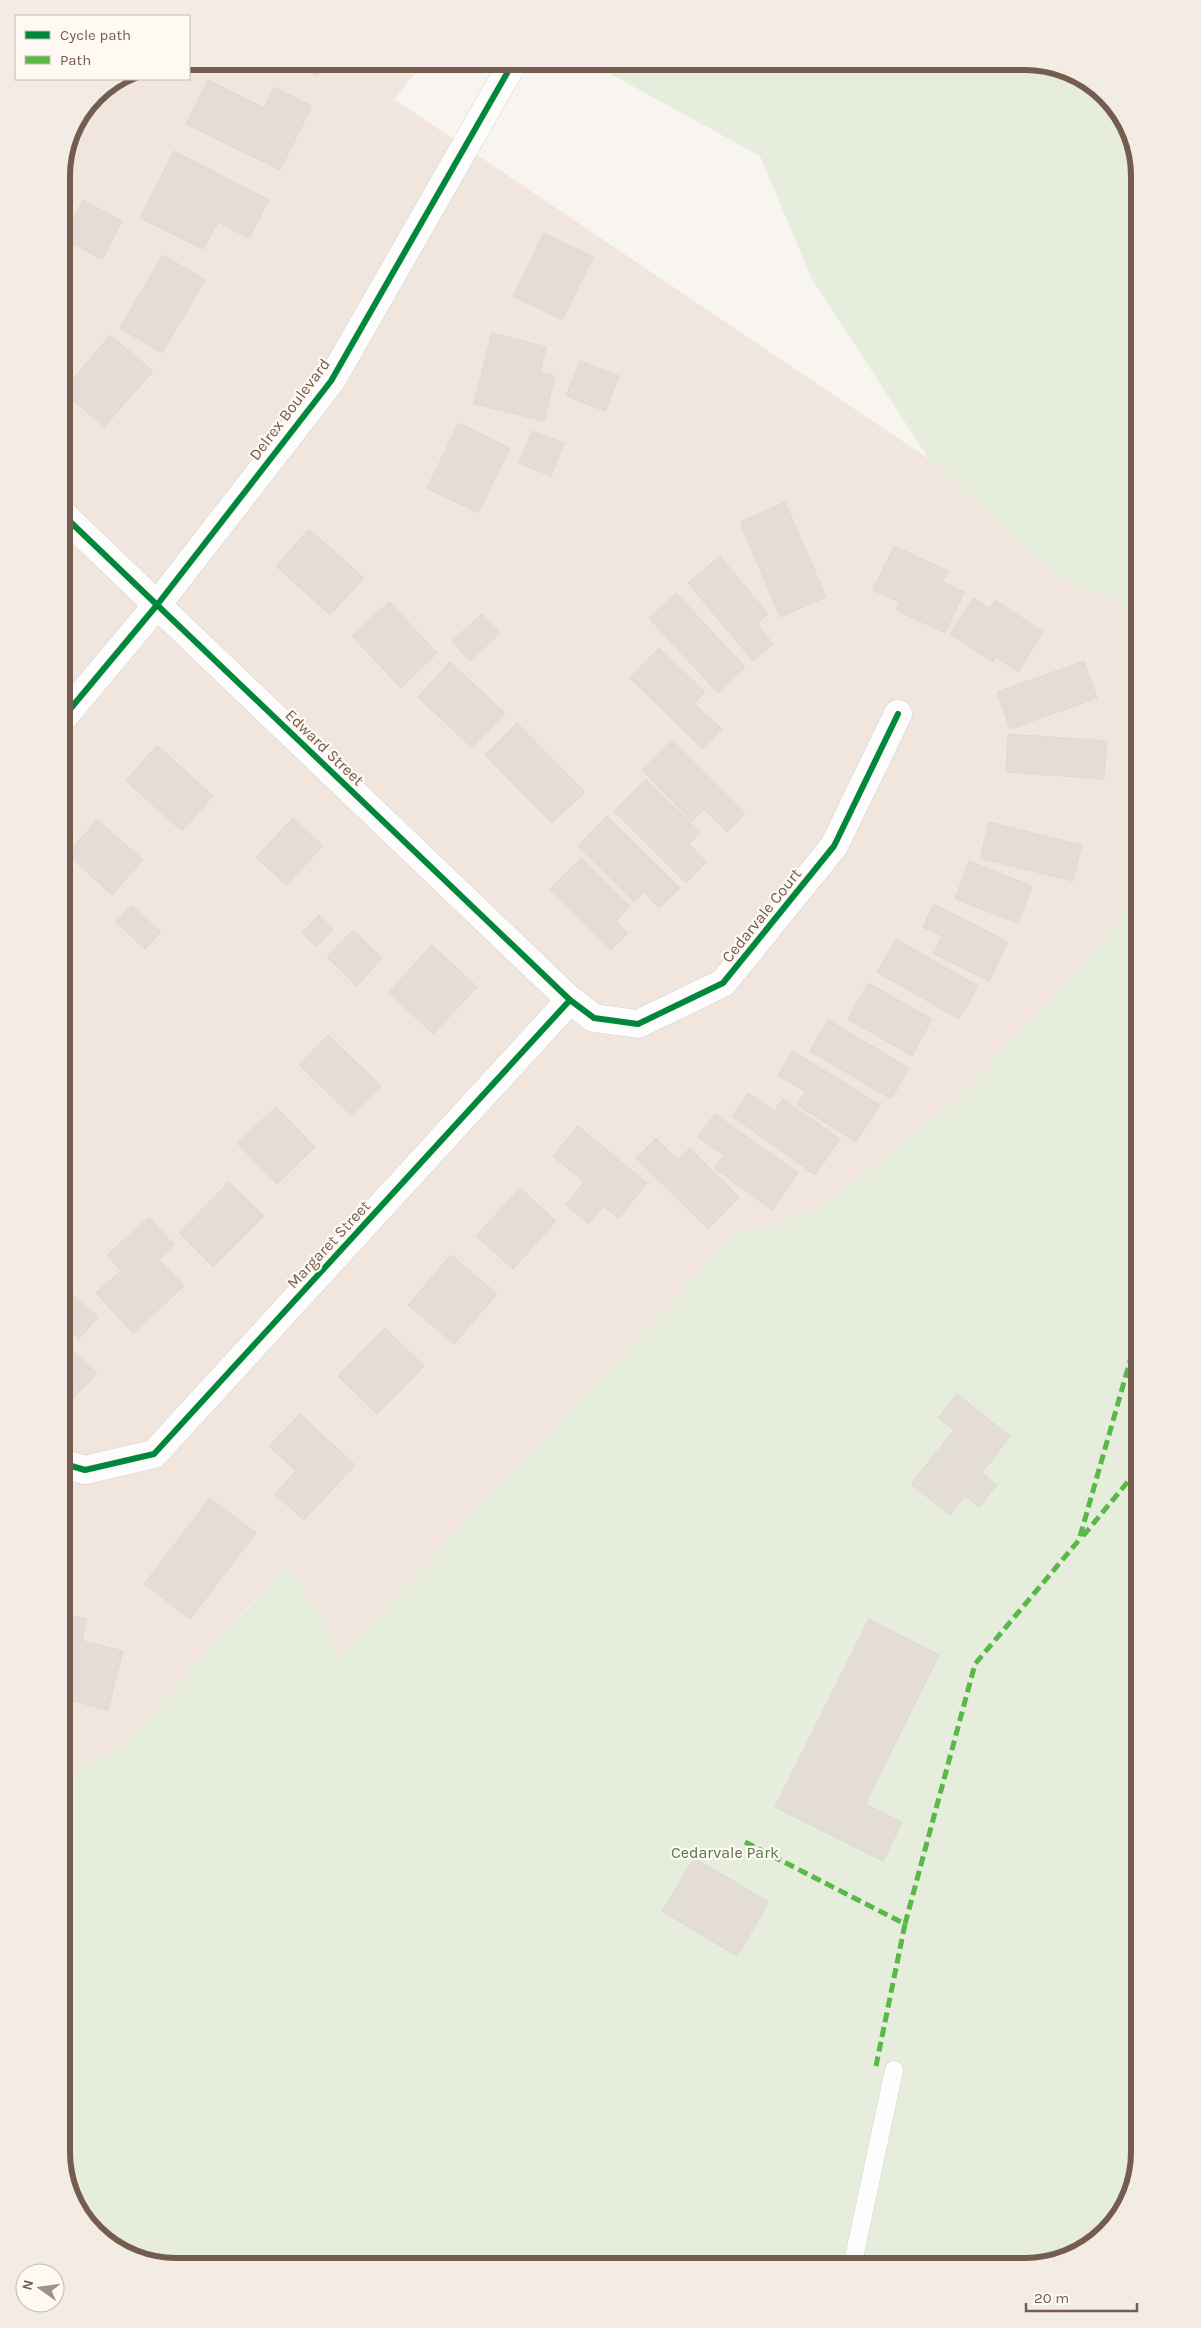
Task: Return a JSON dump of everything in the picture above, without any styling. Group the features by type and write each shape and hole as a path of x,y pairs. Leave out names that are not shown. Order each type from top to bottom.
{"street":[{"name":"Delrex Boulevard","path":"70,709 157,605 331,381 509,70"},
{"name":"Edward Street","path":"70,522 570,1000"},
{"name":"Cedarvale Court","path":"570,1000 594,1018 638,1024 723,983 834,846 898,714"},
{"name":"Margaret Street","path":"73,1466 154,1454 570,1000"}],"lane":[{"path":"854,2258 894,2070"}],"shaded area":[{"path":"190,70 418,70 394,99 929,459 1054,574 1131,610 1131,903 1076,975 949,1106 821,1208 735,1235 338,1658 324,1619 285,1566 70,1804 70,169 78,135 88,117 106,96 131,80 190,80"}],"green space":[{"path":"603,70 1032,70 1066,78 1078,84 1100,101 1109,112 1123,135 1129,155 1131,176 1131,610 1054,574 929,459 812,279 760,156"},
{"name":"Cedarvale Park","path":"1131,903 1131,2152 1129,2173 1125,2186 1120,2199 1105,2222 1095,2232 1066,2250 1032,2258 169,2258 135,2250 112,2236 101,2227 84,2205 78,2193 70,2159 70,1776 122,1746 286,1566 324,1619 338,1658 735,1235 821,1208 949,1106 1076,975"}],"building":[{"path":"308,70 321,70 317,76"},
{"path":"208,80 264,108 274,87 312,106 280,170 186,124"},
{"path":"174,151 269,200 249,238 218,222 203,249 140,218"},
{"path":"83,200 122,221 102,260 70,242 70,225"},
{"path":"544,233 593,257 562,320 513,296"},
{"path":"163,255 205,280 162,353 120,328"},
{"path":"492,333 546,347 540,373 555,376 544,421 474,404"},
{"path":"110,335 153,371 104,427 70,397 70,383"},
{"path":"580,361 619,376 605,411 566,396"},
{"path":"459,423 510,448 478,513 427,488"},
{"path":"532,431 564,443 551,476 519,463"},
{"path":"785,502 826,597 780,617 740,522"},
{"path":"309,529 364,578 330,615 276,566"},
{"path":"894,546 948,571 943,582 964,592 945,633 896,610 899,602 873,590"},
{"path":"720,556 768,614 757,624 773,644 753,661 688,583"},
{"path":"676,593 745,667 718,693 649,618"},
{"path":"973,598 990,609 995,600 1043,632 1018,672 996,657 993,662 950,634"},
{"path":"389,602 437,653 401,688 352,636"},
{"path":"482,614 500,633 470,661 452,641"},
{"path":"659,648 705,692 694,704 722,729 703,749 630,678"},
{"path":"1084,661 1097,698 1010,729 997,692"},
{"path":"450,662 505,713 472,748 418,697"},
{"path":"517,723 585,792 552,823 485,755"},
{"path":"1008,734 1107,741 1104,779 1006,772"},
{"path":"672,740 745,813 727,832 704,809 692,821 642,770"},
{"path":"157,745 213,796 182,831 126,781"},
{"path":"646,779 700,832 689,844 706,862 686,883 614,811"},
{"path":"607,816 680,888 659,908 644,892 634,902 578,846"},
{"path":"293,818 323,846 286,885 256,857"},
{"path":"97,820 143,860 112,895 70,857 70,851"},
{"path":"989,822 1082,845 1073,881 980,858"},
{"path":"581,858 630,906 616,921 628,933 611,950 550,889"},
{"path":"969,861 1032,886 1018,923 955,899"},
{"path":"934,904 1008,942 989,981 934,954 942,936 923,927"},
{"path":"131,905 161,932 145,949 116,922"},
{"path":"319,915 333,929 316,947 302,933"},
{"path":"353,930 382,958 357,986 327,957"},
{"path":"896,939 978,986 959,1019 877,972"},
{"path":"432,945 477,987 433,1034 389,992"},
{"path":"868,983 932,1019 912,1056 848,1019"},
{"path":"828,1020 909,1068 891,1099 810,1051"},
{"path":"328,1035 381,1086 352,1116 299,1065"},
{"path":"793,1051 880,1105 856,1142 797,1105 805,1092 778,1075"},
{"path":"748,1093 774,1111 783,1099 840,1139 815,1175 732,1116"},
{"path":"276,1107 315,1147 277,1184 237,1143"},
{"path":"715,1114 798,1173 772,1210 714,1168 724,1155 698,1137"},
{"path":"578,1126 647,1183 619,1218 603,1206 589,1224 566,1205 584,1182 553,1156"},
{"path":"656,1138 678,1160 690,1148 739,1197 708,1229 636,1158"},
{"path":"229,1182 264,1216 213,1267 179,1233"},
{"path":"520,1188 556,1221 513,1269 476,1236"},
{"path":"149,1217 174,1245 159,1259 184,1286 133,1333 96,1293 121,1271 107,1255"},
{"path":"451,1255 497,1294 454,1344 408,1305"},
{"path":"70,1293 98,1317 79,1339 70,1332"},
{"path":"385,1328 424,1366 377,1414 338,1376"},
{"path":"70,1348 97,1373 70,1402"},
{"path":"957,1394 1010,1436 982,1473 997,1485 979,1507 965,1496 950,1515 911,1484 954,1430 938,1418"},
{"path":"300,1414 355,1465 304,1520 275,1494 296,1471 269,1446"},
{"path":"210,1498 256,1533 190,1619 144,1584"},
{"path":"70,1615 87,1619 82,1641 123,1651 108,1710 70,1700"},
{"path":"869,1619 939,1655 865,1804 902,1822 883,1861 775,1807"},
{"path":"694,1858 769,1902 737,1956 662,1911"}],"marked path":[{"path":"905,1924 975,1664 1079,1540 1131,1358"},
{"path":"1083,1536 1131,1478"},
{"path":"745,1842 905,1924 876,2066"}],"cycle path":[{"path":"70,709 157,605 331,381 509,70"},
{"path":"70,522 570,1000 594,1018 638,1024 723,983 834,846 898,714"},
{"path":"70,1466 85,1470 154,1454 570,1000"}]}
